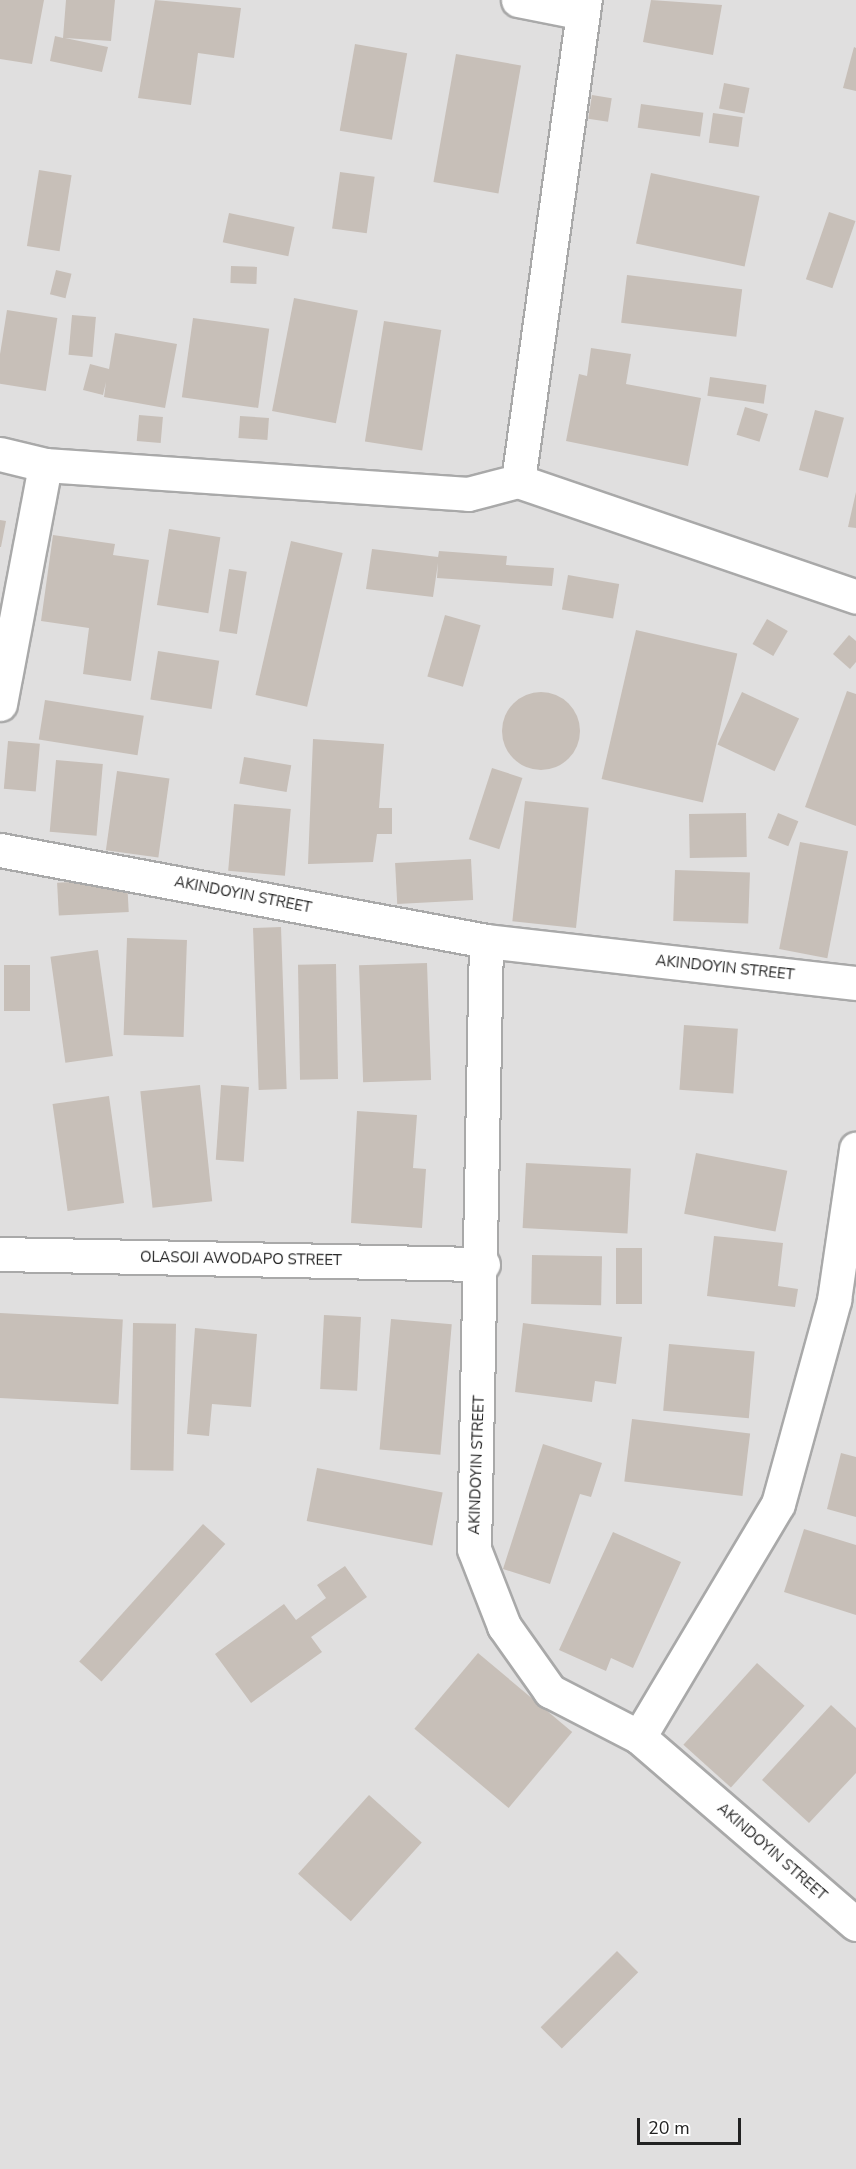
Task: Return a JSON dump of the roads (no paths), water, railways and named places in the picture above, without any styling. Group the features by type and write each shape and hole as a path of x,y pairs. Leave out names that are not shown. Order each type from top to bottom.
{"street":[{"path":"518,0 584,6 518,481"},
{"path":"0,454 45,465 468,494 518,481 856,597"},
{"path":"0,704 45,465"},
{"name":"AKINDOYIN STREET","path":"0,850 486,941 856,983"},
{"name":"AKINDOYIN STREET","path":"486,941 483,1264 474,1549 504,1626 550,1690 639,1737 856,1924"},
{"path":"639,1737 778,1504 845,1304 856,1149"},
{"name":"OLASOJI AWODAPO STREET","path":"0,1254 483,1264"}]}
